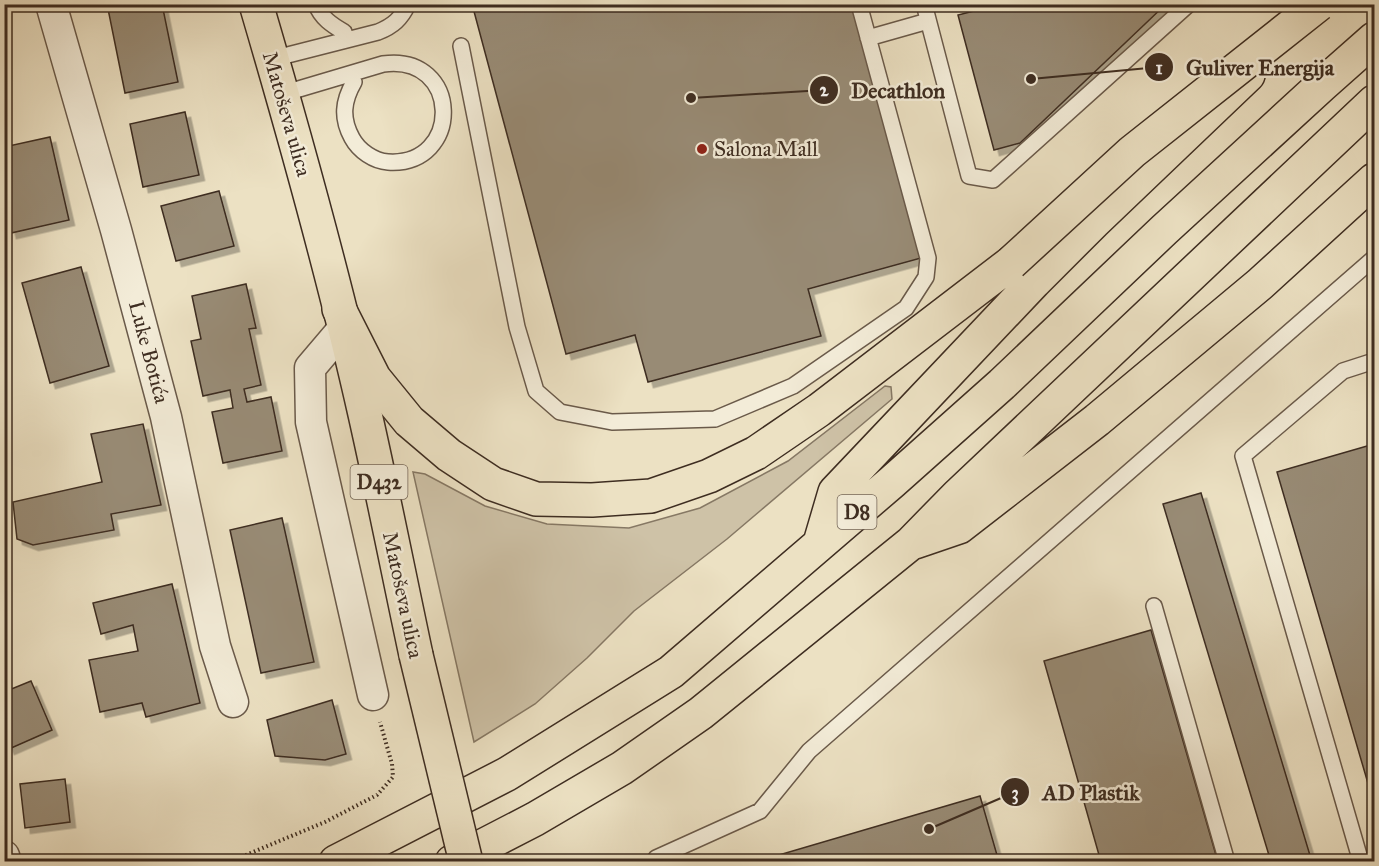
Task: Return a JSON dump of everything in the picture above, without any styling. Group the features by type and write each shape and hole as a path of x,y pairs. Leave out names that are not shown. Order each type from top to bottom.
{"main road":[{"name":"Matoševa ulica","path":"256,4 282,93 341,318 367,425 416,655 466,861"},
{"path":"820,543 835,492 1079,237 1243,81 1303,11 1306,4"},
{"path":"341,318 374,378 408,422 449,455 493,484 536,499 592,500 651,496 709,476 756,453 819,410 1011,263 1132,152 1319,4"},
{"name":"D8","path":"336,861 507,774 671,672 1002,384 1374,39"},
{"path":"452,861 535,819 632,761 701,713 911,543 957,496 1365,110"},
{"path":"911,543 959,527 1088,427 1260,284 1374,180"}],"street":[{"name":"Luke Botića","path":"51,4 113,219 166,417 215,646 233,702"},
{"path":"341,318 310,368 311,422 373,695"},
{"path":"4,856 6,861"}],"lane":[{"path":"316,4 319,12 331,25 344,32"},
{"path":"272,59 378,32 393,26 408,4"},
{"path":"461,46 518,327 536,391 560,412 612,422 715,418 793,386 906,308 926,278 928,258 859,4"},
{"path":"924,4 969,176 993,180 1190,4"},
{"path":"868,38 928,21"},
{"path":"282,93 383,64 399,62 414,66 428,75 438,87 443,102 444,117 440,133 431,146 419,156 403,162 385,162 369,156 355,145 347,129 344,112 347,95 354,82"},
{"path":"654,861 656,858 760,811 809,751 1374,258"},
{"path":"1361,861 1243,456 1344,370 1374,362"},
{"path":"1154,606 1227,861"}],"path":[{"path":"229,861 325,822 376,795 393,777 392,764 373,695"}],"shaded area":[{"path":"885,386 891,387 892,399 727,539 634,611 587,658 535,704 474,742 413,472 425,474 485,506 547,524 629,528 700,508 788,461"}],"building":[{"path":"107,4 162,4 178,82 125,93"},
{"name":"Salona Mall","path":"472,4 854,4 921,258 808,289 821,336 648,382 635,335 566,354"},
{"path":"990,4 1166,4 1020,143 994,150 958,15 990,7"},
{"path":"185,112 199,175 143,187 130,124"},
{"path":"50,137 69,220 11,233 4,204 4,147"},
{"path":"219,191 234,246 176,261 161,206"},
{"path":"81,267 109,366 50,383 22,283"},
{"path":"246,284 256,328 249,329 261,385 244,389 247,402 271,397 282,451 223,463 212,412 233,408 230,390 203,396 191,341 201,339 192,296"},
{"path":"143,424 161,505 111,514 114,530 33,545 17,539 13,502 102,482 91,434"},
{"path":"1374,444 1374,804 1277,472"},
{"path":"1201,493 1312,862 1271,862 1163,504"},
{"path":"282,518 314,662 261,673 230,530"},
{"path":"172,584 200,703 146,717 142,703 100,712 89,660 138,651 133,625 101,634 93,603"},
{"path":"1151,630 1218,862 1101,862 1044,661"},
{"path":"31,681 52,730 9,749 4,738 4,692"},
{"path":"332,700 346,754 325,760 275,756 267,720"},
{"path":"65,779 70,822 25,828 20,784"},
{"path":"980,796 999,862 755,862"}],"place":[{"name":"Guliver Energija","path":"1031,79"},
{"name":"Decathlon","path":"691,98"},
{"name":"Salona Mall","path":"702,149"},
{"name":"AD Plastik","path":"929,829"}]}
